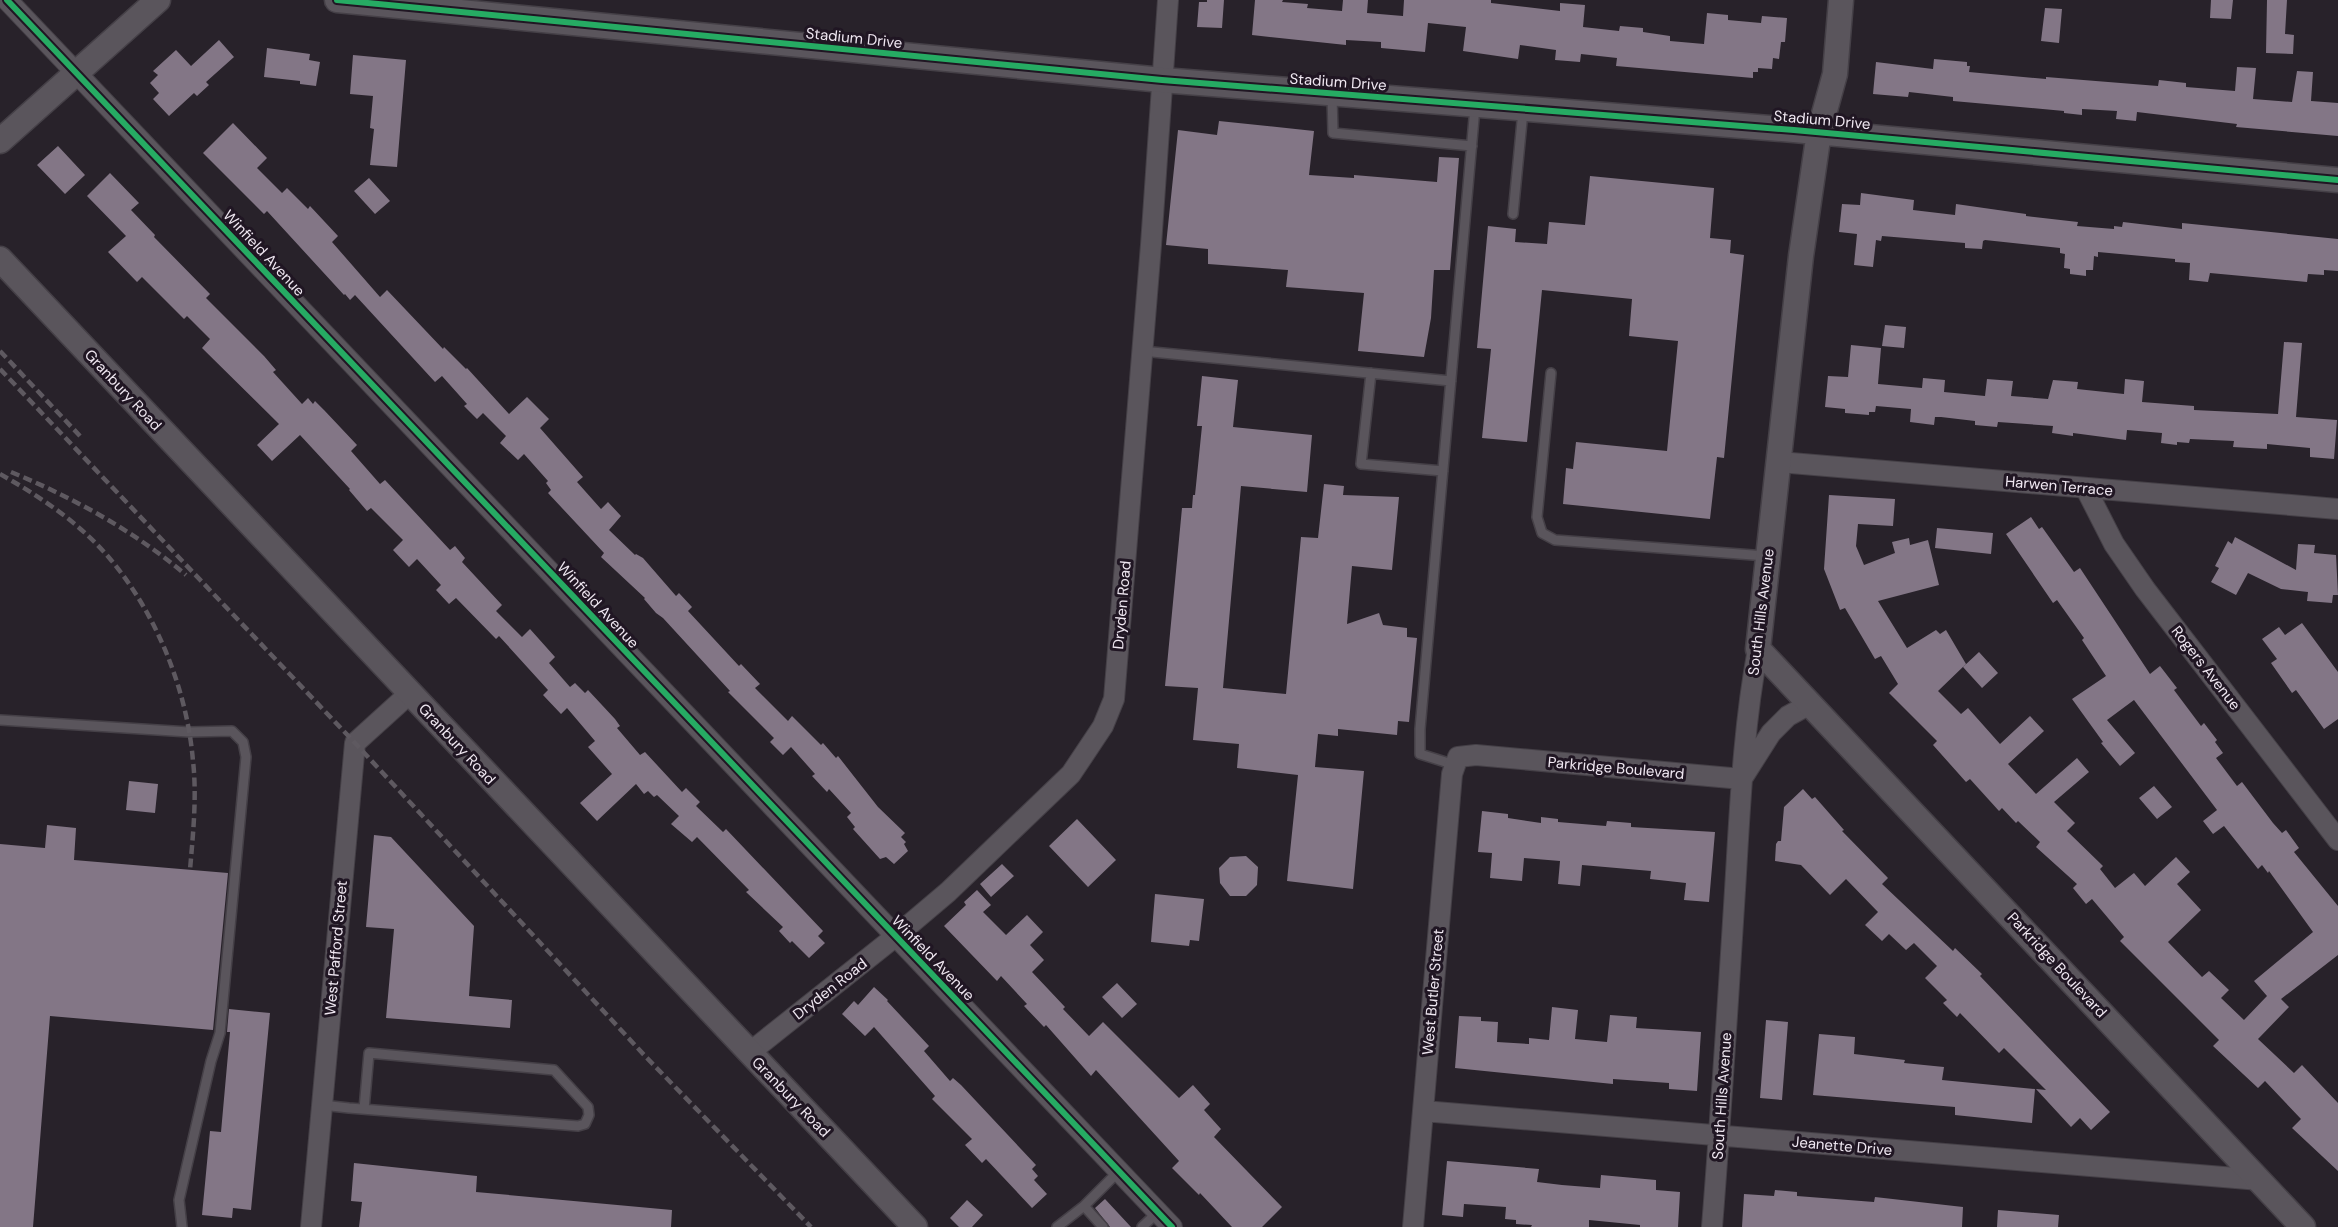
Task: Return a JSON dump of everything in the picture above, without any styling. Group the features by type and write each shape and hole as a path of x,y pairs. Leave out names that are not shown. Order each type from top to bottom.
{"street":[{"name":"Winfield Avenue","path":"7,0 1172,1227"},
{"path":"0,141 158,0"},
{"name":"Stadium Drive","path":"337,0 451,6 1162,80 1820,132 2338,180"},
{"name":"Dryden Road","path":"749,1053 948,892 1071,774 1103,726 1114,699 1168,0"},
{"name":"South Hills Avenue","path":"1712,1227 1748,700 1758,649 1801,256 1820,132 1835,74 1842,0"},
{"name":"Granbury Road","path":"0,259 915,1227"},
{"name":"Harwen Terrace","path":"1779,462 2338,509"},
{"name":"Rogers Avenue","path":"2086,489 2114,544 2145,589 2338,840"},
{"name":"Parkridge Boulevard","path":"1758,649 2303,1227"},
{"name":"West Pafford Street","path":"310,1227 355,743 409,694"},
{"path":"1742,779 1771,733 1788,716 1810,704"},
{"name":"Parkridge Boulevard","path":"1457,761 1476,755 1742,779"},
{"name":"West Butler Street","path":"1413,1227 1452,774 1457,761"},
{"name":"Jeanette Drive","path":"1423,1111 2260,1180"}],"lane":[{"path":"1332,93 1333,133 1472,146"},
{"path":"1457,761 1420,754 1420,729 1475,105"},
{"path":"1513,214 1523,108"},
{"path":"1142,351 1451,381"},
{"path":"1371,373 1361,464 1443,471"},
{"path":"1551,373 1537,517 1542,533 1555,540 1768,556"},
{"path":"0,720 189,732 232,731 243,742 246,757 220,1033 211,1061 179,1200 182,1227"},
{"path":"322,1105 364,1109 578,1125 585,1124 589,1115 588,1107 554,1070 369,1053 364,1109"},
{"path":"1057,1227 1084,1206 1119,1171"},
{"path":"1084,1206 1103,1227"},
{"path":"1142,1227 1158,1212"}],"building":[{"path":"1207,0 1224,0 1222,28 1197,27 1199,2 1207,2"},
{"path":"1255,0 1283,0 1282,2 1308,4 1307,8 1342,11 1343,0 1368,0 1367,13 1403,16 1404,0 1491,0 1491,3 1560,11 1560,3 1585,5 1583,27 1619,31 1620,26 1643,28 1643,32 1670,36 1670,41 1704,44 1707,13 1728,15 1728,20 1761,23 1762,16 1787,18 1785,42 1781,42 1779,59 1773,58 1772,69 1758,68 1758,72 1753,72 1753,78 1616,66 1617,58 1581,54 1580,62 1555,60 1556,50 1520,45 1518,59 1463,51 1466,27 1428,23 1425,52 1381,48 1381,42 1346,40 1346,45 1252,35"},
{"path":"2211,0 2233,0 2231,19 2210,18"},
{"path":"2267,0 2287,0 2285,34 2294,35 2293,54 2266,53"},
{"path":"2045,8 2062,9 2059,43 2041,41"},
{"path":"219,40 234,57 206,82 209,85 197,96 194,93 169,116 153,99 159,93 150,83 158,75 153,71 176,50 191,66"},
{"path":"267,48 310,54 309,60 320,62 316,86 300,84 300,81 264,77"},
{"path":"353,55 406,60 397,167 370,165 374,129 370,128 373,96 350,94"},
{"path":"1934,59 1967,62 1967,66 1970,66 1969,72 2158,86 2159,80 2186,83 2186,87 2235,91 2237,67 2256,68 2253,99 2292,102 2297,71 2313,72 2311,101 2338,103 2338,136 2236,127 2237,124 2137,112 2136,121 2116,119 2117,111 2082,109 2082,115 2064,113 2064,111 1953,101 1953,97 1909,92 1908,97 1873,94 1876,62 1933,69"},
{"path":"1219,121 1314,131 1309,175 1354,178 1354,175 1437,182 1439,157 1459,158 1450,270 1434,270 1431,318 1424,357 1358,351 1364,293 1286,287 1288,270 1208,264 1208,249 1166,245 1178,130 1217,135"},
{"path":"233,123 267,158 257,168 282,193 287,188 308,209 310,206 338,236 332,242 380,297 387,290 443,349 444,347 467,368 509,414 527,397 549,419 540,428 583,477 577,482 601,509 608,502 621,516 609,530 635,555 643,558 676,596 679,593 692,607 688,611 739,666 741,664 760,684 755,688 788,721 792,716 821,745 823,743 836,758 838,756 878,807 905,833 901,837 906,842 904,844 908,851 894,864 886,857 880,859 853,829 855,827 847,817 851,813 829,789 827,792 812,776 815,774 791,747 783,755 770,742 774,738 728,692 730,691 656,613 645,598 601,557 604,553 548,493 551,490 546,483 548,481 524,454 518,460 500,443 506,436 483,413 477,419 464,406 467,404 442,376 435,382 355,295 350,300 344,295 267,211 264,214 203,153"},
{"path":"58,146 85,175 65,194 37,165"},
{"path":"110,173 139,203 131,210 210,294 206,298 264,356 276,370 273,372 302,404 308,398 313,404 315,401 357,445 351,451 380,484 385,480 450,550 455,546 465,558 462,562 502,605 496,611 522,637 530,629 555,657 549,663 570,687 575,683 585,693 588,690 615,719 620,726 617,728 640,755 645,752 682,792 686,788 700,802 696,806 723,832 726,829 823,931 818,936 825,943 809,958 792,941 790,943 779,931 783,927 746,892 749,890 697,837 692,842 671,824 679,816 657,795 654,797 648,791 644,794 636,784 597,821 580,803 612,774 588,747 595,741 567,708 561,714 543,695 548,690 499,636 496,639 456,598 449,604 436,590 441,585 417,559 409,567 393,550 403,540 371,508 367,511 300,435 272,461 257,445 279,424 202,348 210,339 187,316 184,319 142,277 137,282 108,252 126,236 87,196"},
{"path":"1590,176 1714,188 1710,238 1731,240 1730,253 1744,255 1724,458 1717,457 1710,519 1563,504 1566,468 1573,469 1576,442 1667,451 1678,341 1629,336 1632,299 1542,290 1527,442 1482,438 1491,349 1477,348 1488,226 1516,229 1515,242 1547,244 1549,222 1585,225"},
{"path":"369,178 390,201 375,214 354,191"},
{"path":"1861,193 1914,200 1913,210 1955,215 1956,204 2078,222 2077,226 2114,229 2114,226 2122,227 2123,222 2182,229 2182,223 2338,239 2338,271 2324,270 2324,275 2308,274 2307,282 2210,273 2208,282 2189,280 2190,263 2175,262 2175,259 2098,252 2098,257 2094,256 2093,270 2086,270 2086,276 2070,274 2070,269 2064,268 2065,254 2060,253 2060,248 1985,240 1982,249 1965,248 1965,243 1882,236 1881,241 1876,240 1873,267 1854,265 1857,234 1839,232 1842,204 1860,205"},
{"path":"1885,325 1906,327 1904,348 1882,346"},
{"path":"2284,342 2302,343 2296,417 2337,420 2334,459 2310,457 2310,448 2267,444 2267,449 2233,447 2234,441 2190,439 2189,443 2177,442 2177,445 2161,443 2162,433 2127,430 2126,440 2073,433 2073,436 2052,433 2053,426 1998,422 1997,427 1975,425 1975,421 1941,417 1935,417 1934,425 1910,422 1911,409 1876,406 1875,412 1869,412 1869,415 1845,413 1845,409 1825,407 1828,376 1848,377 1851,345 1881,348 1878,384 1922,388 1923,378 1945,380 1944,392 1985,396 1987,379 2013,381 2011,396 2048,399 2053,380 2078,382 2077,389 2124,394 2125,379 2144,381 2142,402 2194,406 2194,410 2278,414"},
{"path":"1202,376 1238,380 1233,427 1312,435 1307,492 1241,486 1223,688 1286,694 1301,537 1318,538 1324,484 1344,486 1343,495 1399,497 1392,570 1352,566 1347,624 1379,613 1383,625 1407,628 1407,637 1417,638 1409,722 1398,721 1397,735 1338,729 1338,736 1318,734 1315,767 1364,771 1353,889 1287,881 1298,775 1237,768 1239,744 1193,740 1198,688 1165,686 1182,508 1192,508 1193,495 1195,495 1202,426 1197,426"},
{"path":"1829,495 1895,499 1893,526 1858,524 1856,546 1864,565 1895,553 1892,542 1909,538 1910,545 1928,540 1939,585 1878,601 1907,648 1936,630 1940,634 1946,630 1966,664 1938,691 1961,714 1968,708 2000,744 2030,716 2044,731 2008,764 2036,794 2077,758 2089,772 2054,802 2075,823 2067,831 2103,866 2100,869 2115,888 2134,873 2145,886 2176,857 2190,872 2177,884 2201,910 2168,942 2202,977 2209,971 2229,990 2221,998 2244,1020 2267,996 2254,981 2313,932 2269,871 2268,873 2262,865 2258,869 2224,826 2213,834 2203,821 2217,810 2134,700 2107,720 2135,753 2120,766 2101,743 2103,742 2072,699 2106,676 2082,640 2084,638 2057,600 2053,603 2006,534 2031,517 2039,529 2042,527 2074,572 2080,568 2150,674 2160,666 2177,688 2174,690 2201,726 2204,723 2217,740 2215,742 2223,753 2216,758 2237,786 2242,782 2282,833 2286,830 2299,848 2294,852 2338,906 2338,955 2281,999 2289,1007 2258,1039 2294,1073 2302,1065 2338,1103 2338,1171 2292,1128 2301,1119 2265,1081 2258,1088 2213,1046 2219,1040 2120,941 2124,937 2092,899 2086,904 2073,888 2077,884 2036,847 2040,842 2018,821 2016,823 2002,808 1999,811 1970,779 1966,782 1933,745 1937,741 1889,693 1898,684 1881,656 1875,659 1845,608 1840,610 1824,569"},
{"path":"1937,528 1993,533 1991,554 1935,548"},
{"path":"2235,537 2296,570 2298,544 2315,545 2314,553 2336,555 2338,595 2333,595 2332,603 2307,601 2308,592 2281,589 2248,573 2236,595 2211,582 2219,568 2215,566 2228,541 2232,544"},
{"path":"2302,623 2338,672 2338,719 2324,729 2296,690 2292,693 2271,663 2277,659 2262,639 2279,627 2285,635"},
{"path":"1979,652 1998,673 1982,688 1963,667"},
{"path":"129,781 158,784 155,813 126,810"},
{"path":"2154,786 2172,807 2157,819 2139,798"},
{"path":"1803,789 1812,799 1815,797 1844,830 1842,831 1888,878 1882,884 1953,951 1955,948 1982,974 1980,976 2110,1112 2091,1130 2080,1118 2071,1127 2036,1089 2046,1090 2004,1048 1999,1053 1960,1013 1957,1017 1943,1003 1947,1000 1925,978 1937,966 1914,943 1906,950 1889,934 1882,941 1865,925 1878,912 1846,879 1830,895 1801,865 1775,861 1776,844 1781,841 1784,807"},
{"path":"1482,811 1508,814 1508,818 1541,823 1541,817 1558,819 1558,822 1606,826 1607,821 1631,823 1631,827 1715,832 1709,902 1684,900 1686,883 1650,879 1651,871 1582,865 1580,886 1558,884 1560,861 1524,858 1522,881 1490,878 1492,853 1478,852"},
{"path":"1077,819 1116,860 1088,887 1049,846"},
{"path":"47,825 76,828 74,860 228,873 213,1030 50,1016 33,1227 0,1227 0,844 45,848"},
{"path":"374,835 391,837 474,926 469,996 512,1000 510,1028 386,1018 394,929 366,927"},
{"path":"1246,856 1258,867 1257,885 1246,896 1230,896 1220,883 1219,868 1230,857"},
{"path":"1002,864 1014,876 991,897 980,884"},
{"path":"977,890 991,905 983,912 1006,935 1027,915 1043,932 1030,945 1044,960 1032,972 1089,1036 1103,1022 1179,1098 1193,1085 1210,1104 1204,1110 1221,1129 1214,1137 1282,1207 1262,1227 1232,1227 1200,1193 1199,1195 1172,1168 1179,1161 1096,1070 1091,1076 1046,1025 1044,1027 1024,1006 1027,1004 1001,976 997,981 944,926 966,905 964,902"},
{"path":"1155,894 1204,899 1199,941 1190,940 1189,946 1151,942"},
{"path":"1117,983 1137,1004 1122,1018 1102,997"},
{"path":"874,987 929,1046 924,1051 950,1081 953,1078 961,1085 1036,1165 1032,1169 1038,1176 1034,1180 1047,1194 1032,1208 986,1159 982,1163 965,1145 972,1139 932,1099 935,1096 874,1027 865,1036 842,1014 854,1001 858,1005"},
{"path":"1552,1007 1578,1010 1575,1039 1607,1042 1610,1015 1637,1017 1636,1028 1701,1032 1697,1091 1669,1089 1669,1083 1613,1079 1613,1084 1455,1068 1459,1016 1481,1017 1481,1021 1498,1022 1497,1042 1529,1044 1529,1038 1549,1040"},
{"path":"229,1009 270,1013 251,1210 233,1208 232,1218 202,1215 210,1131 221,1132 230,1032 227,1032"},
{"path":"1766,1020 1788,1022 1782,1100 1760,1098"},
{"path":"1819,1034 1855,1037 1854,1054 1944,1067 1942,1080 2035,1089 2032,1123 1955,1115 1955,1107 1813,1095"},
{"path":"1447,1161 1539,1169 1537,1182 1562,1185 1600,1188 1601,1175 1656,1180 1656,1190 1680,1192 1678,1227 1640,1227 1640,1225 1589,1220 1589,1227 1531,1227 1532,1225 1516,1224 1516,1220 1505,1219 1506,1207 1464,1204 1463,1217 1442,1215"},
{"path":"354,1163 477,1176 476,1192 672,1210 671,1227 359,1227 362,1202 351,1201"},
{"path":"1775,1190 1797,1192 1797,1196 1874,1202 1875,1197 1963,1207 1962,1227 1742,1227 1744,1194 1774,1196"},
{"path":"1105,1199 1131,1227 1110,1227 1095,1208"},
{"path":"967,1200 983,1215 972,1227 959,1227 950,1218"},
{"path":"1998,1210 2059,1215 2058,1227 1997,1227"}],"railway":[{"path":"0,351 80,436"},
{"path":"0,369 355,743 646,1057 811,1227"},
{"path":"11,472 103,517 146,544 186,575"},
{"path":"0,474 60,512 87,535 111,560 156,629 177,681 190,734 195,788 190,870"}],"cycle path":[{"path":"7,0 1172,1227"},
{"path":"337,0 1162,80 1794,130 2338,180"}]}
